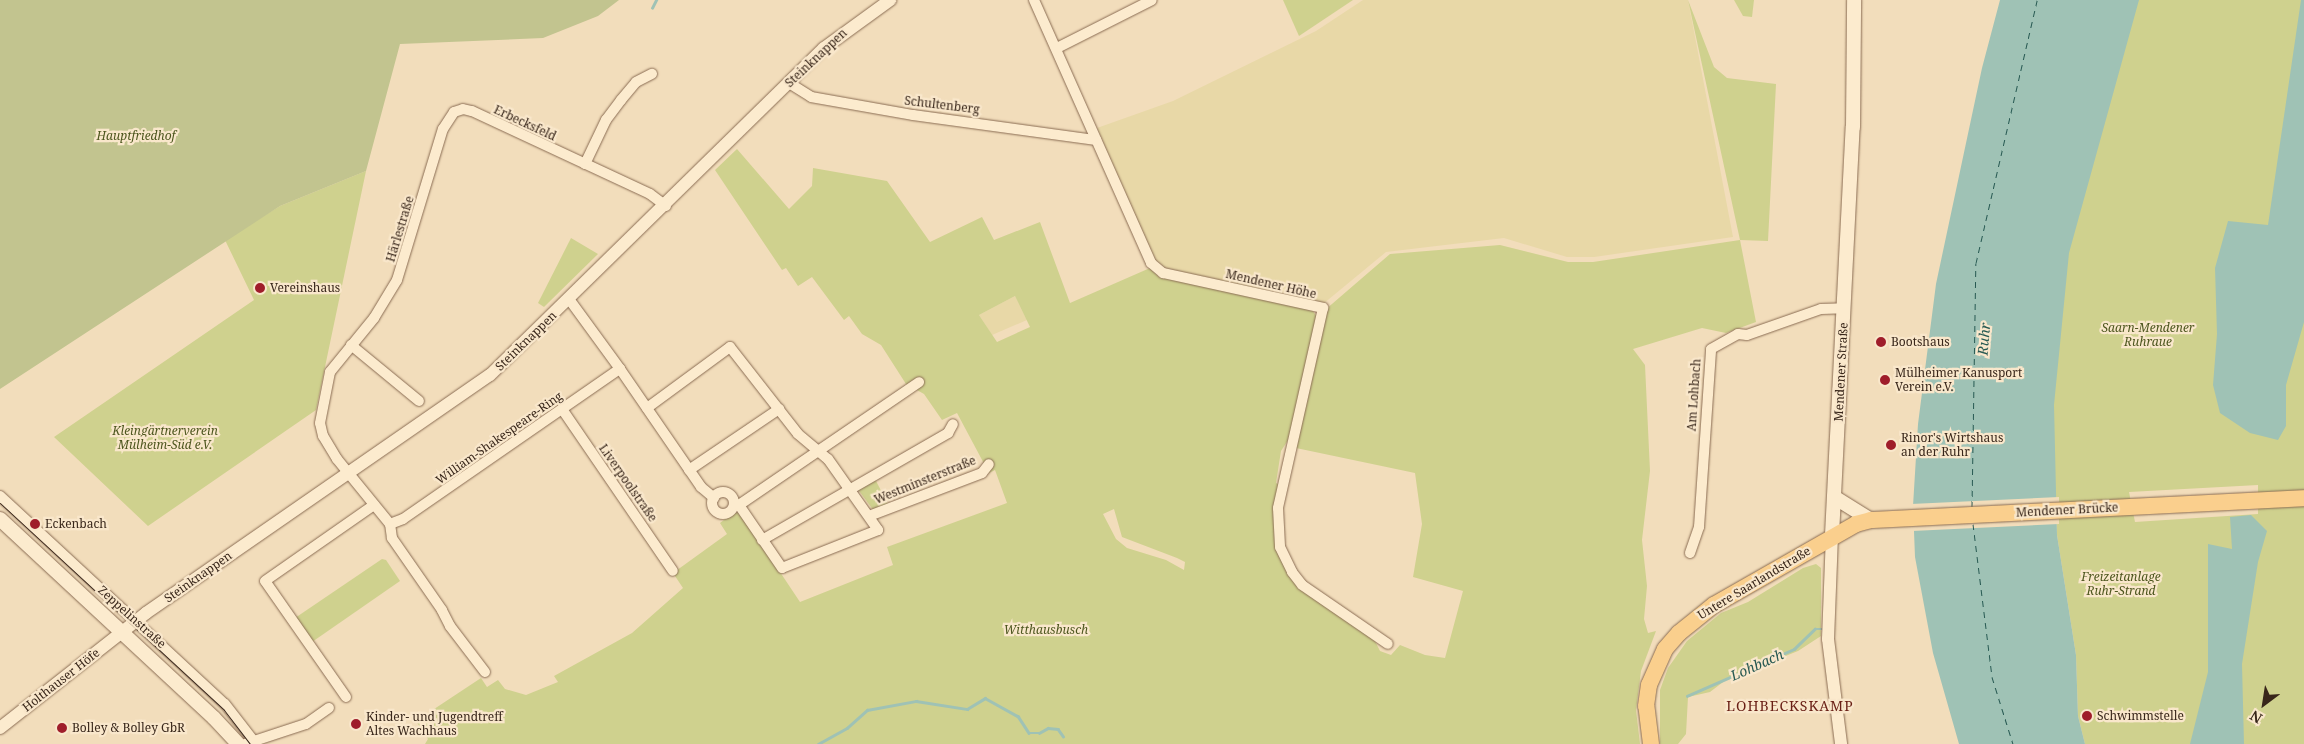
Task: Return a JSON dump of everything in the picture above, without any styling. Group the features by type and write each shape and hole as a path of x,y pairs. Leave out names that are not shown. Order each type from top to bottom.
{"main road":[{"name":"Mendener Straße","path":"1832,535 1853,127 1854,0"},
{"path":"1834,497 1874,520"},
{"name":"Mendener Brücke","path":"1832,535 1874,520 2304,498"},
{"name":"Zeppelinstraße","path":"0,520 238,744"},
{"name":"Untere Saarlandstraße","path":"1651,744 1646,706 1649,685 1665,649 1679,633 1714,605 1832,535"}],"street":[{"name":"Steinknappen","path":"121,632 478,385 666,206 843,32 890,0"},
{"name":"Mendener Höhe","path":"1034,0 1058,48 1096,140 1151,263 1158,269 1323,308 1278,508 1280,547 1292,572 1302,585 1388,644"},
{"path":"1058,48 1152,0"},
{"path":"585,164 621,100 636,82 652,74"},
{"name":"Schultenberg","path":"789,83 811,97 913,115 1096,140"},
{"name":"Erbecksfeld","path":"454,112 463,109 472,112 650,194 666,206"},
{"name":"Härlestraße","path":"350,473 323,436 320,423 330,372 374,318 397,280 443,129 454,112"},
{"path":"569,299 620,369 689,470 714,498 713,508 720,514 729,512 919,382"},
{"name":"Am Lohbach","path":"1690,554 1699,527 1711,348 1738,334 1746,336 1821,309 1844,308"},
{"path":"351,345 419,400"},
{"name":"Westminsterstraße","path":"647,408 730,347 798,434 828,459 851,489 878,530 782,568 737,505"},
{"name":"William-Shakespeare-Ring","path":"390,524 403,518 620,369"},
{"name":"Liverpoolstraße","path":"562,409 673,571"},
{"path":"689,470 779,409"},
{"name":"Westminsterstraße","path":"762,540 948,433 953,424"},
{"name":"Westminsterstraße","path":"869,516 982,473 989,464"},
{"path":"350,473 390,524 392,538 442,610 450,626 485,672"},
{"path":"714,498 725,492 733,498 737,505"},
{"name":"Zeppelinstraße","path":"0,496 224,704 252,743"},
{"path":"346,697 265,581 374,506"},
{"name":"Mendener Straße","path":"1832,535 1828,639 1841,744"},
{"name":"Holthauser Höfe","path":"2,723 121,632"},
{"path":"252,743 306,724 329,708"}],"shaded area":[{"path":"1363,0 1688,0 1733,237 1594,257 1567,257 1504,238 1386,252 1323,304 1166,269 1156,263 1097,128 1173,101 1316,31"},
{"path":"1015,296 1027,320 992,335 979,315"}],"green space":[{"name":"Hauptfriedhof","path":"0,0 619,0 598,16 543,38 400,44 366,171 280,206 0,389"},
{"path":"1283,0 1353,0 1299,36"},
{"path":"1688,0 1714,67 1727,78 1776,84 1768,241 1740,240"},
{"path":"1734,0 1754,0 1752,17 1743,16"},
{"name":"Saarn-Mendener Ruhraue","path":"2073,0 2304,0 2304,744 2085,744 2078,716 2076,655 2057,535 2056,495 1984,371","holes":["2258,485 2258,514 2135,522 2129,492"]},
{"name":"Witthausbusch","path":"737,149 789,209 812,186 813,168 887,181 930,242 982,217 994,240 1040,222 1070,303 1150,268 1159,277 1310,307 1317,317 1290,437 1281,451 1276,483 1280,485 1274,511 1274,533 1279,555 1286,569 1374,639 1380,651 1391,655 1400,645 1425,655 1445,658 1463,591 1413,577 1422,524 1415,473 1296,448 1325,310 1390,254 1500,245 1568,262 1593,262 1740,240 1756,322 1726,333 1702,328 1633,349 1645,365 1650,471 1642,540 1647,586 1644,619 1648,633 1656,631 1641,671 1636,710 1640,744 425,744 428,739 416,721 481,678 487,687 498,680 505,689 526,695 558,682 554,676 632,633 683,588 673,573 727,534 720,523 733,513 740,512 800,602 893,565 887,547 1007,503 995,470 989,473 957,413 942,420 924,394 906,384 881,345 862,334 849,316 844,320 812,277 798,286 786,268 782,270 715,170","holes":["1015,296 1030,327 997,342 979,315","1114,509 1122,537 1185,562 1184,570 1166,560 1127,548 1116,539 1103,514"]},
{"name":"Kleingärtnerverein Mülheim-Süd e.V.","path":"366,171 316,410 148,526 54,437 254,300 225,240 280,206"},
{"path":"571,238 598,254 544,307 538,303"},
{"path":"875,479 889,506 874,511 857,488"},
{"path":"382,559 386,560 400,581 312,642 295,618"},
{"path":"1816,564 1821,568 1821,636 1798,651 1727,679 1710,692 1688,697 1686,734 1678,744 1660,744 1660,690 1668,668 1687,641 1721,613 1748,602 1803,568"}],"water":[{"name":"Ruhr","path":"2000,0 2139,0 2069,253 2054,405 2057,535 2076,655 2078,716 2085,744 1959,744 1933,653 1915,557 1913,506 1918,424 1936,284 1982,68"},
{"path":"2301,0 2304,0 2304,322 2286,385 2286,426 2278,440 2250,433 2220,413 2213,385 2217,334 2215,268 2228,221 2268,225"},
{"path":"2251,515 2267,531 2258,562 2242,664 2244,744 2190,744 2208,672 2208,544 2232,549 2230,517"}],"pier":[{"path":"2059,497 2059,524 1912,531 1911,504"}],"waterway":[{"path":"652,8 656,0"},
{"name":"Lohbach","path":"1687,696 1794,649 1815,629 1822,629"},
{"path":"818,744 847,728 867,710 916,701 967,709 985,698 1018,716 1029,733 1039,733 1048,728 1058,729 1063,736"}],"ferry route":[{"path":"1972,507 1976,263 2037,0"},
{"path":"1973,524 1992,677 2013,744"}],"tram line":[{"path":"0,503 224,710 250,744"}],"place":[{"name":"Vereinshaus","path":"260,288"},
{"name":"Bootshaus","path":"1881,342"},
{"name":"Mülheimer Kanusport Verein e.V.","path":"1885,380"},
{"name":"Rinor's Wirtshaus an der Ruhr","path":"1891,445"},
{"name":"Eckenbach","path":"35,524"},
{"name":"Schwimmstelle","path":"2087,716"},
{"name":"Kinder- und Jugendtreff Altes Wachhaus","path":"356,724"},
{"name":"Bolley & Bolley GbR","path":"62,728"}],"district":[{"name":"LOHBECKSKAMP","path":"1790,706"}],"park label":[{"name":"Freizeitanlage Ruhr-Strand","path":"2121,584"}]}
